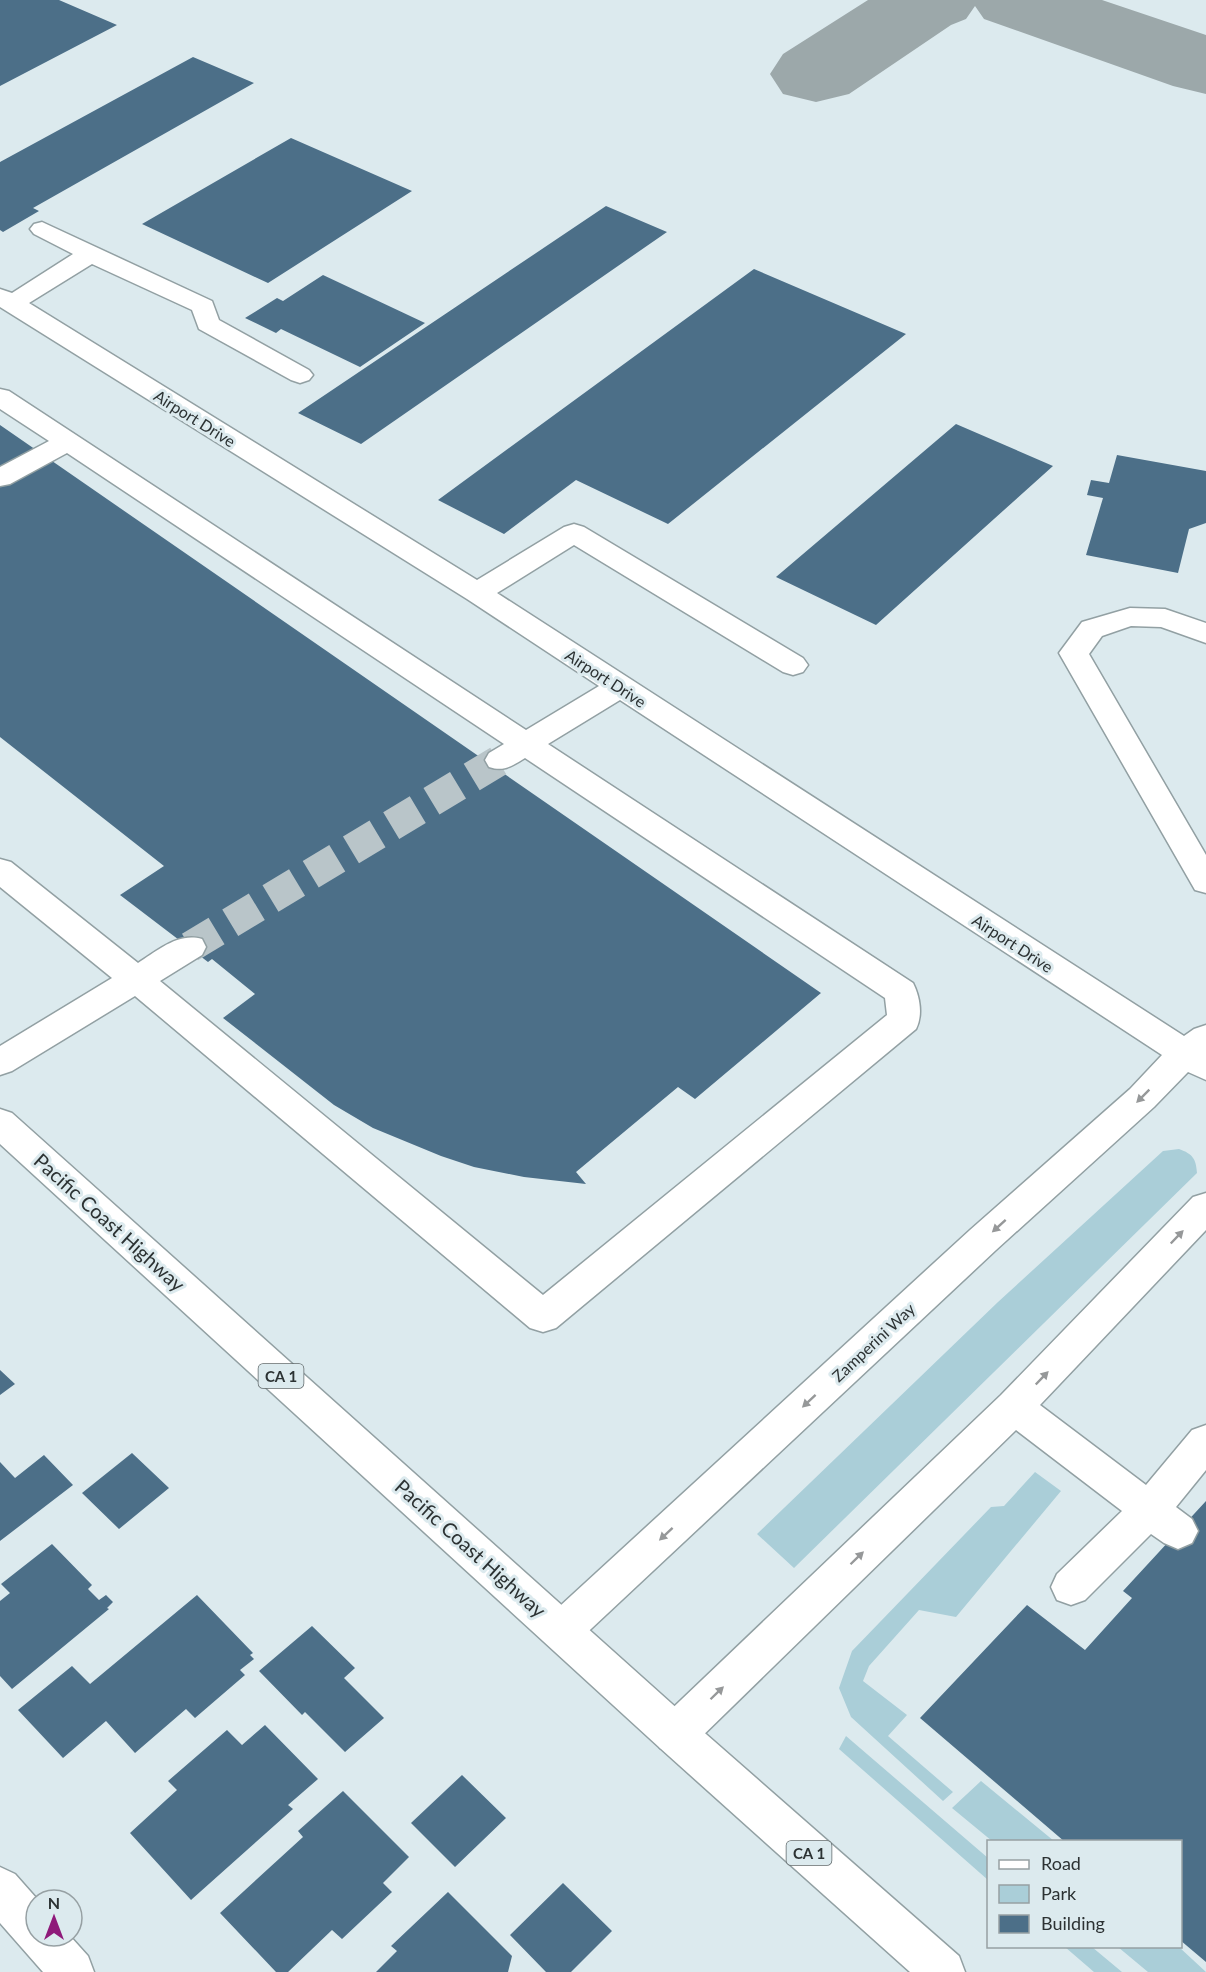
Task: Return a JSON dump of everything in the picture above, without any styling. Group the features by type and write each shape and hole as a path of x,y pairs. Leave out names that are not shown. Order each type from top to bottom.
{"main road":[{"path":"42,229 203,306 208,324 300,375"},
{"path":"6,300 91,254"},
{"name":"Airport Drive","path":"6,300 477,593 619,687 1199,1053"},
{"path":"0,397 513,752 901,992 904,1020 543,1317 137,980 0,870"},
{"path":"0,478 68,442"},
{"path":"477,593 574,532 793,665"},
{"path":"1206,634 1166,618 1130,617 1092,629 1074,653 1206,882"},
{"path":"513,752 619,687"},
{"path":"0,1062 189,947"},
{"name":"Zamperini Way","path":"562,1630 983,1240 1142,1098 1199,1053"},
{"name":"Pacific Coast Highway","path":"0,1123 675,1734 944,1972"},
{"path":"675,1734 1014,1407 1206,1207"},
{"path":"1014,1407 1164,1520"},
{"path":"1071,1587 1164,1520 1206,1442"},
{"path":"0,1889 24,1917"},
{"path":"51,1948 72,1972"}],"green space":[{"path":"1179,1149 1193,1158 1197,1173 794,1568 757,1534 998,1302 1163,1151"},
{"path":"1035,1472 1061,1491 956,1617 919,1610 869,1666 863,1681 907,1715 888,1736 953,1792 943,1801 851,1717 839,1688 852,1651 991,1507 1004,1506"},
{"path":"846,1736 987,1857 987,1879 839,1749"},
{"path":"981,1781 1053,1840 991,1840 952,1808"},
{"path":"1066,1948 1093,1948 1122,1972 1094,1972"},
{"path":"1119,1948 1180,1948 1206,1972 1148,1972"}],"building":[{"path":"0,0 59,0 117,25 0,86"},
{"path":"193,57 254,83 33,208 39,211 3,232 0,230 0,162"},
{"path":"291,138 412,191 268,283 142,224"},
{"path":"606,206 667,232 361,444 298,413"},
{"path":"754,269 906,334 668,524 576,480 504,534 438,500"},
{"path":"323,275 425,323 360,367 281,329 276,333 245,318 277,298 283,301"},
{"path":"956,424 1053,466 876,625 776,577"},
{"path":"0,425 821,993 695,1099 678,1087 576,1172 586,1184 524,1177 474,1167 373,1128 334,1105 223,1018 255,994 212,959 208,962 120,895 164,866 0,737"},
{"path":"1117,455 1206,471 1206,523 1189,529 1178,573 1086,555 1103,498 1087,495 1091,480 1109,483"},
{"path":"0,1370 15,1384 0,1395"},
{"path":"132,1453 169,1488 119,1529 82,1493"},
{"path":"44,1455 73,1485 0,1541 0,1462 15,1478"},
{"path":"1206,1501 1206,1962 1182,1942 1182,1840 1063,1840 920,1718 1027,1605 1085,1650 1132,1598 1123,1591"},
{"path":"52,1544 92,1585 88,1589 99,1600 106,1595 113,1602 107,1608 109,1609 12,1689 0,1676 0,1601 10,1593 1,1584"},
{"path":"197,1595 253,1653 250,1655 254,1659 240,1670 245,1675 195,1718 186,1709 135,1753 106,1721 63,1758 18,1710 72,1666 90,1684"},
{"path":"312,1626 355,1668 344,1678 384,1718 345,1752 305,1712 302,1715 259,1671"},
{"path":"265,1725 318,1779 288,1805 293,1809 191,1900 130,1833 177,1790 168,1781 227,1730 242,1745"},
{"path":"462,1775 506,1818 455,1867 411,1823"},
{"path":"343,1791 409,1857 383,1883 392,1892 342,1939 332,1930 288,1972 276,1972 220,1913 303,1837 298,1831"},
{"path":"563,1883 612,1931 571,1972 546,1972 510,1935"},
{"path":"448,1892 512,1956 508,1972 376,1972 397,1951 391,1946"}],"taxiway":[{"path":"816,74 920,6 935,0"},
{"path":"1015,0 1206,66"}],"tunnel":[{"path":"190,947 500,760"}]}
